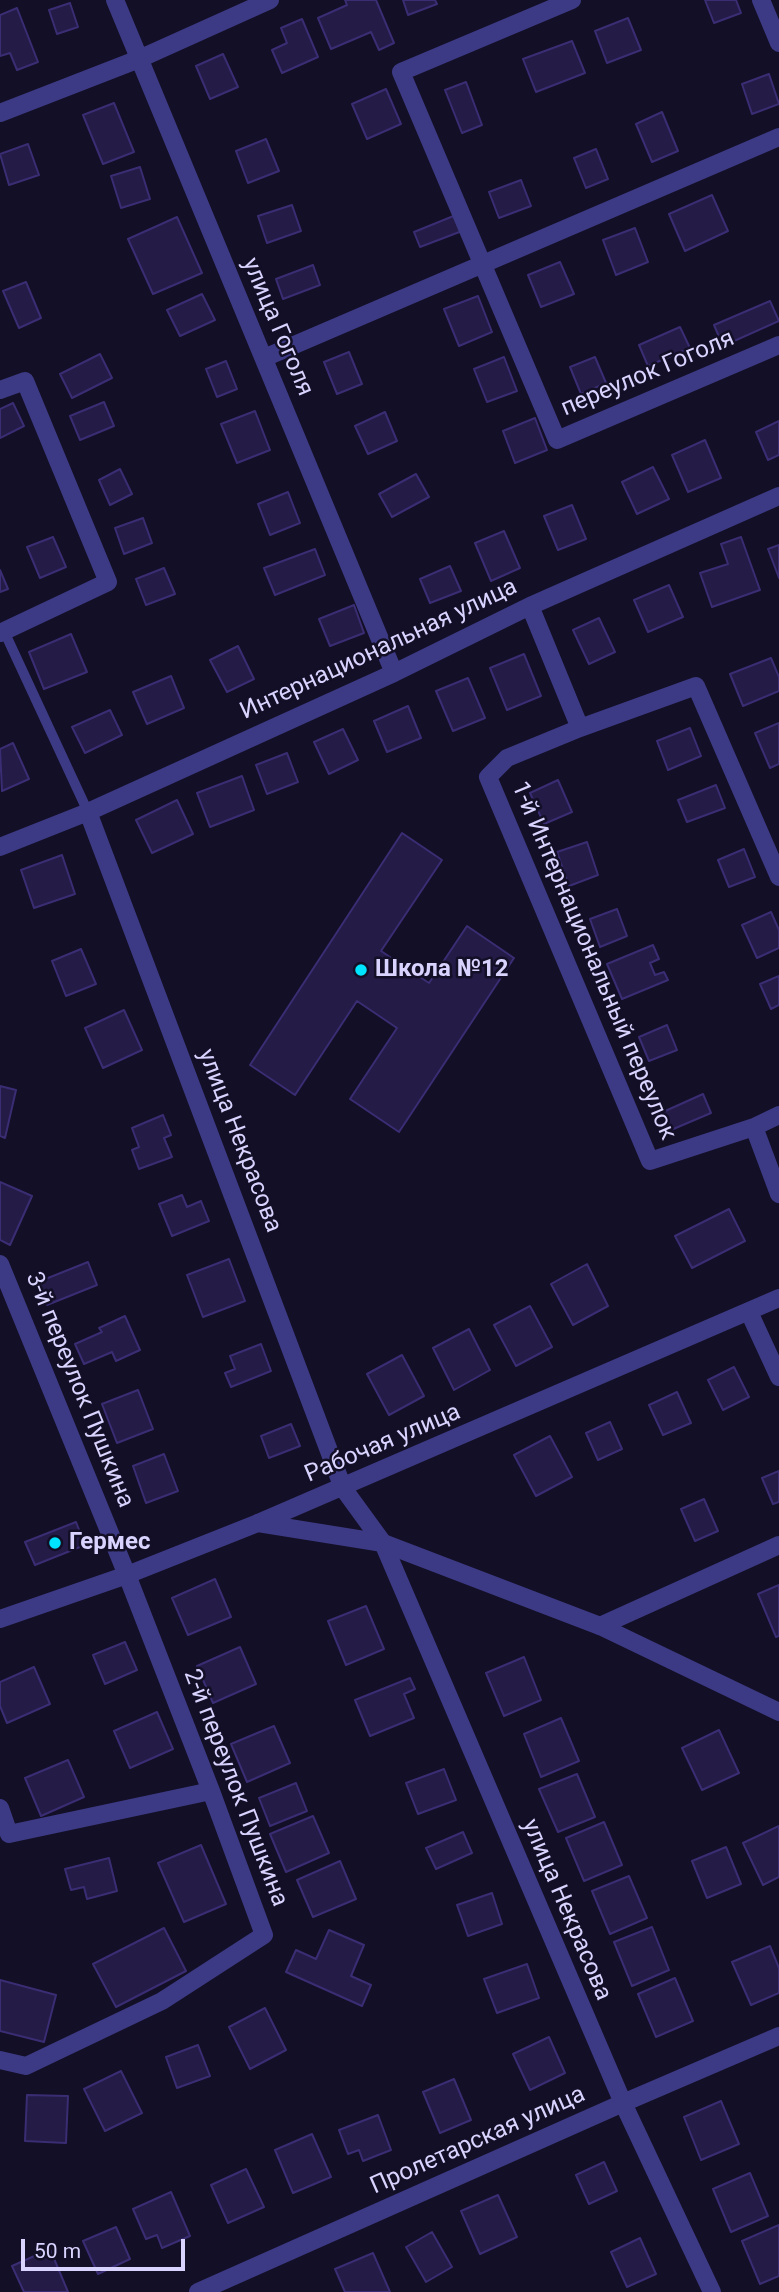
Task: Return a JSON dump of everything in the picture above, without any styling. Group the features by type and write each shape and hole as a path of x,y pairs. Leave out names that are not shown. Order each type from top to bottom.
{"street":[{"name":"улица Гоголя","path":"115,0 394,673"},
{"path":"0,113 139,59 270,0"},
{"name":"переулок Гоголя","path":"572,0 401,72 557,440 779,345"},
{"path":"761,0 779,43"},
{"path":"264,358 779,136"},
{"path":"0,390 25,381 108,582 2,632"},
{"name":"Интернациональная улица","path":"0,847 88,812 394,673 530,606 779,496"},
{"path":"530,606 580,728"},
{"name":"1-й Интернациональный переулок","path":"779,877 696,686 507,758 488,777 650,1161 754,1127 779,1115"},
{"name":"улица Некрасова","path":"88,812 343,1488 383,1544 622,2103 712,2292"},
{"path":"754,1127 779,1194"},
{"name":"3-й переулок Пушкина","path":"0,1264 127,1575"},
{"name":"Рабочая улица","path":"0,1619 127,1575 343,1488 779,1298"},
{"path":"749,1312 779,1377"},
{"path":"258,1523 383,1544 600,1626 779,1712"},
{"path":"600,1626 779,1545"},
{"name":"2-й переулок Пушкина","path":"0,2060 26,2066 138,2013 162,2001 264,1935 127,1575"},
{"path":"0,1808 9,1834 211,1791"},
{"name":"Пролетарская улица","path":"198,2292 779,2036"}],"lane":[{"path":"2,632 88,812"}],"building":[{"path":"345,0 376,0 394,43 379,50 371,32 331,49 318,18 347,5"},
{"path":"403,0 435,0 437,4 408,15"},
{"path":"705,0 736,0 741,13 714,23"},
{"path":"70,3 78,27 57,34 49,10"},
{"path":"17,8 38,62 17,70 10,53 0,56 0,15"},
{"path":"628,18 641,50 607,63 595,31"},
{"path":"302,19 318,57 282,73 272,50 287,43 281,28"},
{"path":"572,41 585,73 536,92 523,59"},
{"path":"223,54 238,87 210,99 196,66"},
{"path":"769,74 779,104 752,114 742,84"},
{"path":"466,82 482,125 462,133 445,90"},
{"path":"386,89 401,124 367,139 352,104"},
{"path":"114,103 134,152 103,164 83,115"},
{"path":"662,112 678,151 652,162 636,124"},
{"path":"266,139 279,171 248,183 236,151"},
{"path":"28,144 39,175 9,185 0,154"},
{"path":"596,149 608,179 586,188 574,158"},
{"path":"140,167 150,199 121,208 111,176"},
{"path":"521,180 531,206 499,218 489,192"},
{"path":"712,195 728,231 685,251 669,214"},
{"path":"292,205 301,231 267,243 258,216"},
{"path":"456,215 462,231 420,247 414,232"},
{"path":"177,217 202,273 153,294 128,239"},
{"path":"635,228 648,262 616,275 603,240"},
{"path":"560,262 574,294 541,307 528,275"},
{"path":"313,265 320,285 283,299 276,279"},
{"path":"26,282 41,318 19,328 3,291"},
{"path":"202,294 215,320 180,336 167,310"},
{"path":"478,296 492,332 459,346 444,309"},
{"path":"770,301 779,321 723,346 714,325"},
{"path":"680,327 690,348 648,366 639,345"},
{"path":"349,352 362,384 337,394 324,362"},
{"path":"100,354 112,378 72,398 60,374"},
{"path":"504,357 517,391 487,402 474,369"},
{"path":"595,357 606,383 581,394 570,367"},
{"path":"226,361 237,389 217,397 206,369"},
{"path":"104,402 114,426 80,440 70,416"},
{"path":"13,403 24,426 0,438 0,409"},
{"path":"255,411 270,450 237,463 221,424"},
{"path":"385,412 397,441 368,454 355,426"},
{"path":"535,418 547,450 515,463 503,431"},
{"path":"779,421 779,455 768,460 756,432"},
{"path":"705,440 721,478 688,492 672,455"},
{"path":"653,467 669,499 637,514 622,482"},
{"path":"120,469 132,494 110,505 99,480"},
{"path":"416,474 429,497 392,517 379,494"},
{"path":"288,492 300,523 270,535 258,504"},
{"path":"572,505 586,539 558,550 544,516"},
{"path":"143,518 152,543 124,554 115,528"},
{"path":"504,531 520,568 491,581 475,543"},
{"path":"53,537 66,567 40,578 27,547"},
{"path":"741,537 760,590 712,607 700,573 728,564 721,544"},
{"path":"779,545 779,578 768,549"},
{"path":"315,549 325,575 275,595 264,568"},
{"path":"450,566 461,591 430,603 420,579"},
{"path":"164,568 175,594 146,605 136,579"},
{"path":"0,570 8,589 0,592"},
{"path":"669,585 683,617 648,632 634,600"},
{"path":"354,605 364,633 330,646 319,619"},
{"path":"599,618 615,652 589,664 573,630"},
{"path":"71,634 87,672 44,689 29,652"},
{"path":"238,646 254,679 227,692 210,660"},
{"path":"524,654 541,696 507,710 490,668"},
{"path":"771,658 779,677 779,691 743,706 730,674"},
{"path":"171,676 184,708 147,724 133,692"},
{"path":"468,678 485,718 453,731 436,691"},
{"path":"408,706 421,738 387,752 374,721"},
{"path":"110,710 122,735 85,753 72,727"},
{"path":"779,723 779,764 770,768 755,733"},
{"path":"690,728 701,756 668,770 657,741"},
{"path":"343,729 358,760 329,774 314,742"},
{"path":"13,743 29,779 2,791 0,749"},
{"path":"287,753 298,782 267,794 256,765"},
{"path":"242,776 254,810 210,827 197,793"},
{"path":"558,780 572,812 544,824 530,793"},
{"path":"716,785 725,808 687,822 678,800"},
{"path":"177,800 193,834 152,853 136,820"},
{"name":"Школа №12","path":"402,833 442,860 381,951 429,983 467,926 514,958 399,1132 350,1099 397,1028 357,1001 295,1095 250,1065"},
{"path":"587,842 598,875 569,886 557,852"},
{"path":"744,849 755,877 729,887 718,860"},
{"path":"62,855 75,894 34,908 21,870"},
{"path":"617,909 627,936 600,947 590,919"},
{"path":"771,912 779,930 779,948 757,958 742,925"},
{"path":"653,945 659,959 650,963 655,975 664,972 668,980 622,999 607,964"},
{"path":"81,949 96,984 66,996 52,961"},
{"path":"779,976 779,1005 771,1009 760,984"},
{"path":"124,1010 142,1050 103,1068 85,1028"},
{"path":"667,1025 677,1050 649,1061 639,1037"},
{"path":"0,1086 16,1090 5,1138 0,1136"},
{"path":"703,1094 711,1113 671,1130 663,1112"},
{"path":"163,1115 171,1135 164,1138 172,1157 139,1169 132,1150 139,1147 132,1128"},
{"path":"0,1182 32,1196 10,1245 0,1240"},
{"path":"182,1195 187,1207 201,1201 209,1221 172,1236 159,1204"},
{"path":"729,1209 745,1241 692,1268 675,1236"},
{"path":"229,1259 245,1301 203,1317 187,1275"},
{"path":"88,1262 97,1285 47,1305 38,1282"},
{"path":"587,1264 608,1306 573,1325 551,1284"},
{"path":"530,1306 552,1347 516,1366 494,1325"},
{"path":"125,1316 140,1350 116,1361 112,1352 84,1364 75,1344 102,1332 99,1328"},
{"path":"469,1329 490,1370 454,1390 433,1348"},
{"path":"261,1344 271,1371 231,1387 225,1373 235,1369 230,1356"},
{"path":"402,1355 424,1396 389,1415 367,1374"},
{"path":"734,1367 749,1397 723,1410 708,1380"},
{"path":"138,1390 153,1429 117,1443 102,1404"},
{"path":"677,1392 691,1423 663,1435 649,1405"},
{"path":"610,1422 622,1449 598,1460 586,1433"},
{"path":"291,1424 300,1446 269,1458 261,1436"},
{"path":"550,1436 572,1477 536,1496 514,1455"},
{"path":"164,1454 178,1491 146,1503 133,1466"},
{"path":"779,1471 779,1502 773,1504 762,1478"},
{"path":"704,1499 718,1531 695,1541 681,1509"},
{"name":"Гермес","path":"76,1522 85,1545 35,1565 25,1542"},
{"path":"215,1579 231,1617 188,1635 172,1598"},
{"path":"779,1585 779,1636 776,1637 758,1594"},
{"path":"366,1606 384,1649 346,1665 328,1621"},
{"path":"125,1642 137,1670 105,1684 93,1655"},
{"path":"240,1647 256,1684 213,1703 197,1666"},
{"path":"524,1657 541,1700 504,1716 486,1673"},
{"path":"34,1667 50,1704 7,1723 0,1706 0,1682"},
{"path":"410,1678 415,1689 404,1694 414,1718 370,1736 355,1700"},
{"path":"157,1712 173,1749 130,1768 114,1731"},
{"path":"561,1718 579,1761 541,1777 524,1734"},
{"path":"274,1726 290,1763 247,1782 231,1744"},
{"path":"719,1730 739,1773 702,1790 682,1748"},
{"path":"68,1760 84,1797 41,1816 25,1778"},
{"path":"444,1769 456,1800 418,1814 406,1783"},
{"path":"577,1774 595,1817 558,1832 539,1789"},
{"path":"296,1783 307,1811 270,1826 259,1798"},
{"path":"313,1816 329,1853 286,1872 270,1834"},
{"path":"604,1822 622,1865 584,1881 566,1838"},
{"path":"779,1826 779,1877 763,1885 743,1843"},
{"path":"463,1832 472,1853 436,1869 426,1848"},
{"path":"201,1845 226,1904 184,1922 158,1863"},
{"path":"726,1847 741,1884 707,1898 692,1861"},
{"path":"109,1858 117,1891 87,1899 84,1887 71,1890 65,1869"},
{"path":"340,1861 356,1899 313,1917 297,1880"},
{"path":"629,1876 647,1918 610,1934 592,1891"},
{"path":"492,1893 502,1924 468,1936 457,1905"},
{"path":"652,1927 669,1970 632,1986 614,1942"},
{"path":"164,1928 186,1971 116,2007 93,1964"},
{"path":"329,1930 364,1945 351,1976 371,1985 362,2006 286,1972 296,1950 316,1959"},
{"path":"770,1946 779,1968 779,1993 751,2005 732,1962"},
{"path":"527,1964 539,1998 497,2013 484,1979"},
{"path":"675,1978 693,2021 656,2037 638,1994"},
{"path":"0,1980 56,1995 44,2042 0,2031"},
{"path":"265,2008 286,2050 250,2069 229,2027"},
{"path":"549,2037 565,2073 530,2090 513,2054"},
{"path":"198,2045 210,2076 177,2088 166,2057"},
{"path":"121,2071 142,2113 105,2131 84,2089"},
{"path":"454,2079 471,2120 440,2133 423,2092"},
{"path":"27,2095 68,2096 66,2143 25,2141"},
{"path":"721,2101 739,2144 701,2160 684,2117"},
{"path":"378,2115 391,2150 363,2161 359,2150 348,2154 339,2130"},
{"path":"312,2134 331,2177 293,2193 275,2150"},
{"path":"604,2162 617,2191 589,2204 576,2175"},
{"path":"246,2169 264,2207 228,2223 211,2185"},
{"path":"750,2173 768,2216 731,2232 713,2189"},
{"path":"171,2192 190,2236 162,2248 157,2235 146,2239 133,2209"},
{"path":"498,2195 517,2237 480,2254 461,2211"},
{"path":"779,2225 779,2276 760,2284 742,2241"},
{"path":"116,2227 130,2259 98,2274 83,2241"},
{"path":"432,2232 452,2267 426,2282 406,2247"},
{"path":"640,2238 656,2274 627,2287 611,2252"},
{"path":"50,2249 68,2292 24,2292 12,2266"},
{"path":"373,2253 390,2292 345,2292 335,2269"}],"place":[{"name":"Школа №12","path":"361,970"},
{"name":"Гермес","path":"55,1543"}]}
